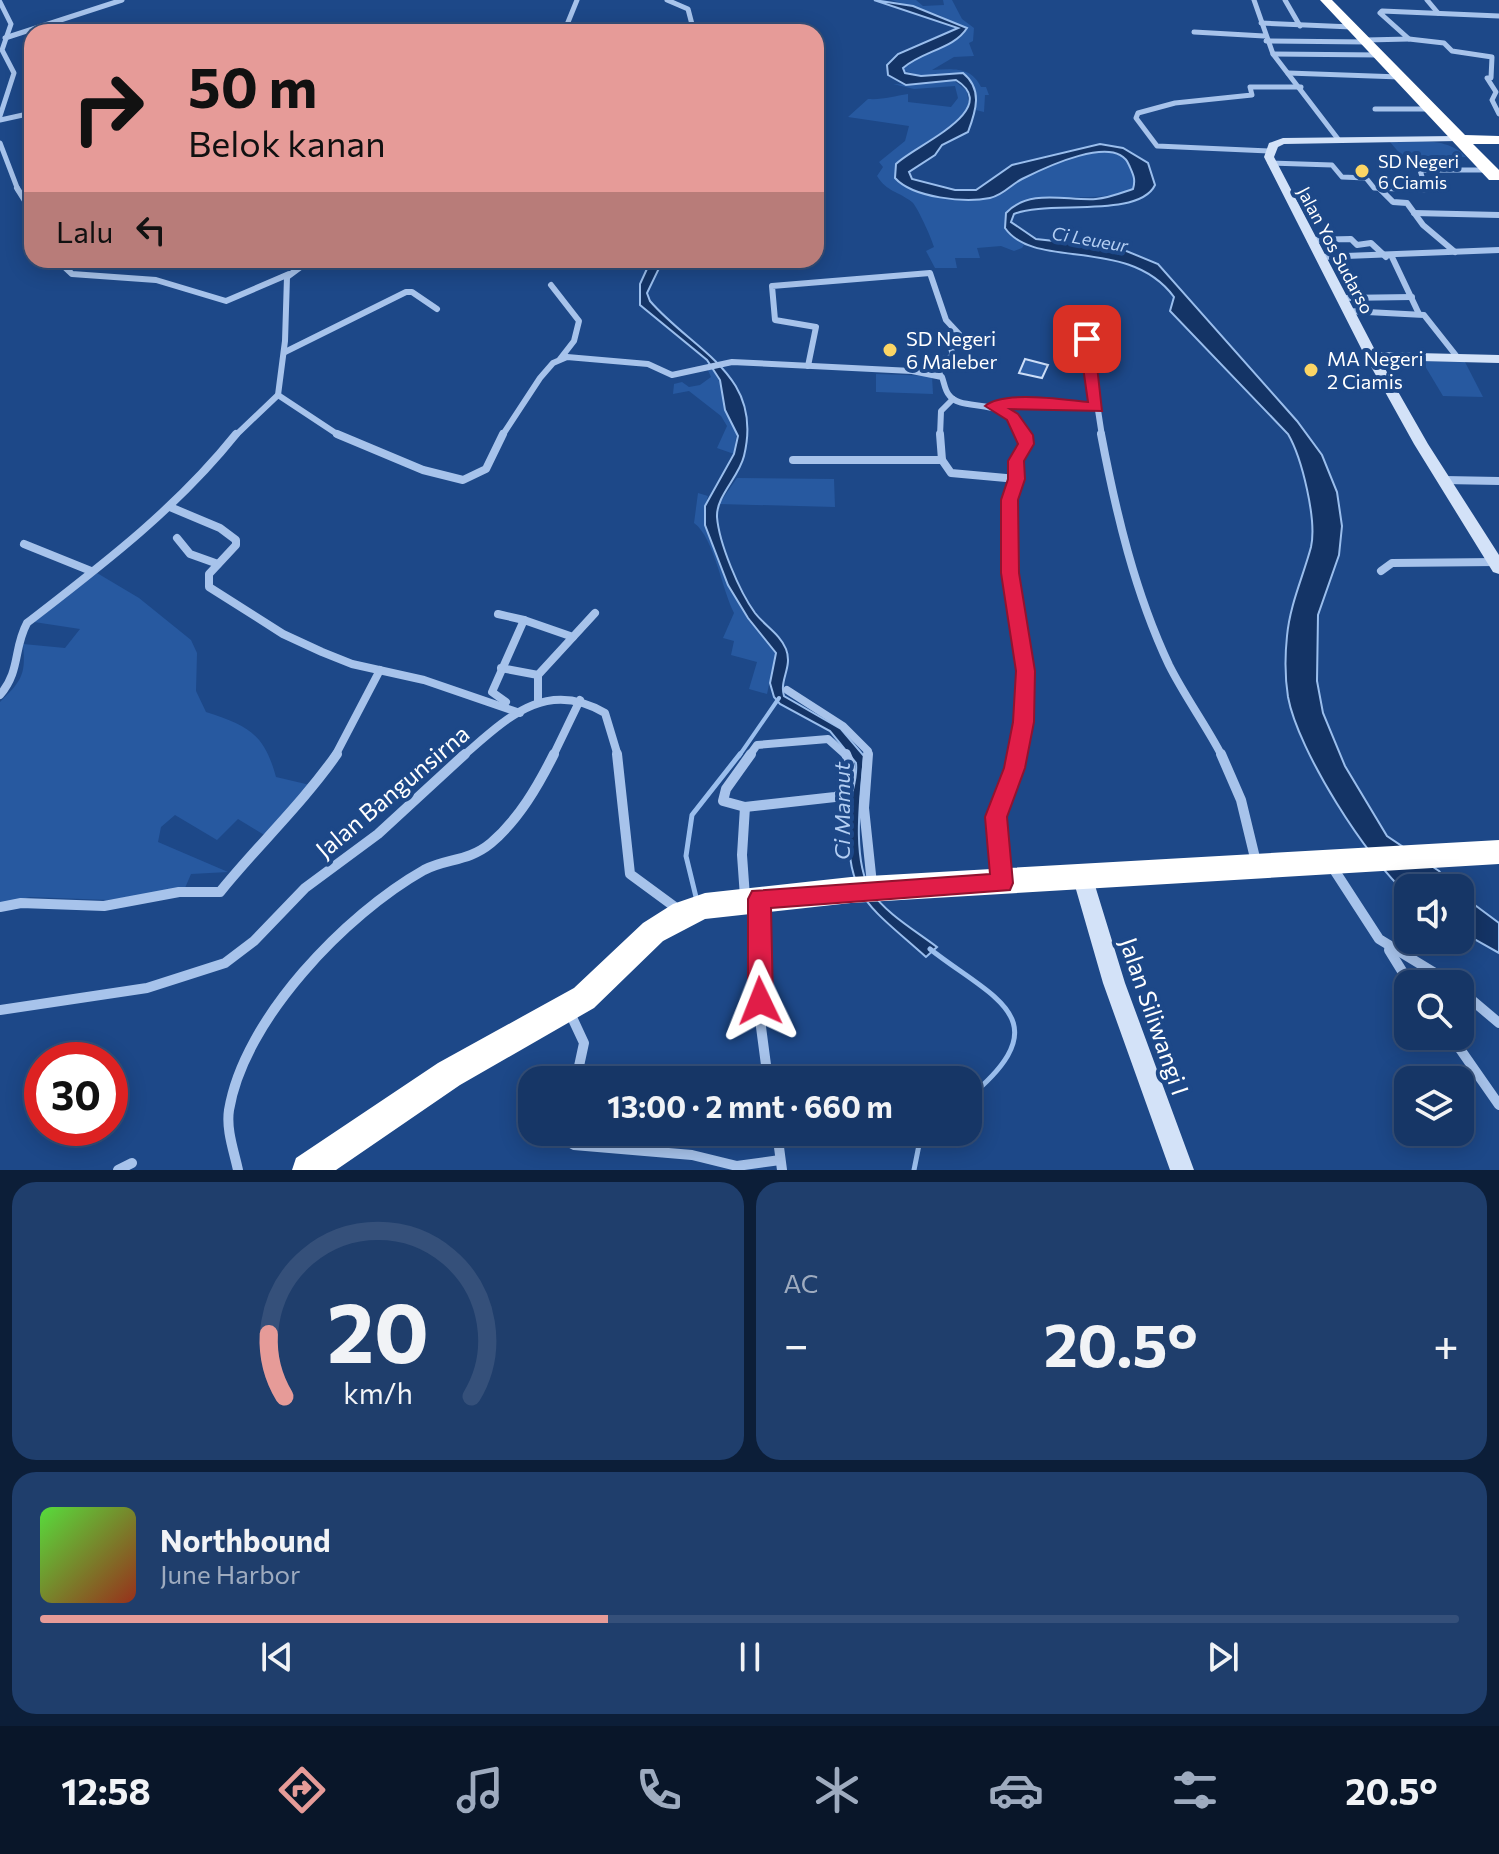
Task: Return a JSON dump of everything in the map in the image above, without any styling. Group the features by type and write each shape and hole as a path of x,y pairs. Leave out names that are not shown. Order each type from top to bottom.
{"highway":[{"path":"1326,0 1492,176"},
{"path":"1459,139 1499,140"},
{"path":"308,1170 449,1074 584,998 653,932 683,913 752,899 862,890 1499,852"}],"main road":[{"path":"1270,157 1273,145 1283,141 1459,139"},
{"name":"Jalan Yos Sudarso","path":"1270,157 1372,356 1443,480 1497,565"},
{"path":"1372,356 1499,359"},
{"name":"Jalan Siliwangi I","path":"1083,879 1114,983 1182,1170"}],"street":[{"path":"48,24 122,0"},
{"path":"567,24 577,0"},
{"path":"667,0 688,9 692,24"},
{"path":"1254,0 1273,54 1338,139"},
{"path":"1285,0 1300,26"},
{"path":"1427,0 1438,13"},
{"path":"0,2 11,24 2,50 14,73 0,118 24,114"},
{"path":"1409,39 1379,12 1499,16"},
{"path":"1261,23 1352,27"},
{"path":"5,38 24,32"},
{"path":"1194,32 1265,38 1409,39 1444,43 1452,51 1492,57 1491,78 1487,78 1496,92 1495,100 1492,100 1499,114"},
{"path":"1273,54 1380,55"},
{"path":"1288,73 1400,77"},
{"path":"1301,87 1250,87 1252,95 1175,103 1138,113 1136,118 1157,146 1332,165 1343,178 1366,178 1373,187 1379,188 1428,190 1420,170 1492,176"},
{"path":"1375,109 1432,110"},
{"path":"0,143 11,180 24,200"},
{"path":"1379,188 1393,202 1407,203 1455,252"},
{"path":"1414,213 1499,215"},
{"path":"1310,240 1351,239 1357,245 1371,243 1389,257 1419,314"},
{"path":"1320,257 1389,257 1499,250"},
{"path":"66,268 72,274 156,280 226,301 298,268"},
{"path":"808,366 816,327 775,320 772,286 928,272 932,274 946,320 959,334 950,342 953,357 937,361 940,375 953,399"},
{"path":"0,695 17,672 17,643 27,623 130,544 221,455 248,420 278,395 285,352 289,274"},
{"path":"278,395 287,397 342,438 439,476 463,480 486,469 499,441 540,378 574,341 579,321 551,285"},
{"path":"285,352 406,292 412,292 437,309"},
{"path":"1345,304 1412,297"},
{"path":"1345,304 1425,316 1458,358"},
{"path":"1087,339 1106,463 1144,603 1179,687 1215,742 1240,792 1256,866"},
{"path":"560,359 579,356 648,364 672,375 720,363 940,375"},
{"path":"1017,479 951,473 942,460 939,418 944,404 953,399 993,406 1023,402 1097,407"},
{"path":"993,406 1012,417 1025,435 1026,444 1016,461 1017,479 1010,500 1010,573 1025,671 1023,722 1015,768 996,817 1002,883"},
{"path":"793,460 942,460"},
{"path":"1443,480 1499,481"},
{"path":"170,507 220,528 236,540 210,572 207,583 223,598 322,652 523,711"},
{"path":"177,538 190,554 218,564"},
{"path":"24,544 91,571"},
{"path":"1381,571 1389,563 1497,565"},
{"path":"538,703 538,675 595,613"},
{"path":"498,614 573,637"},
{"path":"523,711 493,696 492,692 524,620"},
{"path":"501,668 538,675"},
{"path":"0,907 21,903 104,906 179,892 220,892 237,868 275,835 326,773 344,747 380,670"},
{"path":"787,690 843,726 868,751 862,890"},
{"name":"Jalan Bangunsirna","path":"0,1010 129,990 225,963 265,934 295,898 320,876 374,837 467,754 523,711 538,703 564,697 580,700"},
{"path":"238,1170 228,1122 240,1071 272,1014 306,968 359,919 427,868 479,852 503,831 526,803 580,700 605,713 617,750 630,874 683,913"},
{"path":"828,739 840,746 849,761 851,781 847,792 745,807 727,804 722,798 757,745 828,739"},
{"path":"745,807 742,855 752,899 767,1066"},
{"path":"1328,861 1401,970"},
{"path":"1385,943 1430,970"},
{"path":"1474,1002 1499,1023"},
{"path":"567,1008 584,1043 579,1066"},
{"path":"1461,1050 1499,1105"},
{"path":"586,1146 692,1155 737,1166 781,1165"},
{"path":"118,1170 132,1163"}],"shaded area":[{"path":"874,0 913,6 967,28 954,41 903,68 905,73 921,76 963,73 973,86 976,101 968,132 942,145 935,155 909,172 912,179 955,190 976,190 1012,165 1100,144 1123,148 1148,163 1155,185 1146,195 1131,202 1029,210 1014,214 1011,222 1036,239 1119,248 1158,264 1297,421 1322,455 1337,492 1342,526 1339,555 1318,615 1317,681 1323,713 1345,766 1387,836 1441,874 1394,874 1394,881 1391,878 1336,803 1294,720 1286,682 1287,636 1311,547 1312,521 1307,489 1288,434 1170,311 1174,297 1155,278 1132,266 1108,259 1038,248 1019,241 1005,228 1006,213 1026,201 1049,197 1096,199 1133,189 1133,174 1122,156 1095,152 1062,161 1018,181 995,197 979,199 926,194 903,185 895,178 896,164 950,126 963,115 969,103 968,91 956,80 906,85 888,75 887,65 898,54 958,28"},
{"path":"891,0 916,0 923,6 944,5 943,0 952,0 962,19 974,28 973,41 969,43 974,56 954,57 932,70 960,70 972,75 981,87 986,87 989,95 985,95 984,112 976,110 975,91 963,73 921,76 902,70 916,58 952,42 967,30 939,15"},
{"path":"952,79 967,91 969,108 956,123 901,159 904,186 953,197 992,197 1058,162 1093,153 1109,153 1121,156 1129,165 1134,179 1133,189 1100,196 1032,200 1018,205 1006,213 1007,231 1024,245 1022,248 1014,251 1001,246 977,248 980,258 955,258 957,268 935,268 926,251 934,247 933,243 914,205 877,176 883,167 879,162 905,141 909,126 848,117 868,99 908,94 908,102 951,107 958,98 955,86 914,89 893,84 912,85"},
{"path":"1390,142 1440,143 1466,157 1402,156"},
{"path":"647,268 659,268 647,293 650,301 721,367 735,384 744,404 748,428 744,456 718,509 722,540 731,566 755,613 786,649 788,662 784,696 841,729 864,756 859,844 865,878 884,907 937,947 926,957 875,911 856,882 851,863 849,812 856,763 830,731 780,704 774,697 770,683 776,653 748,618 728,585 705,525 705,506 734,454 738,436 725,410 720,380 707,360 640,305 640,284"},
{"path":"1422,361 1465,362 1483,397 1443,396"},
{"path":"712,367 725,393 726,414 737,428 734,454 717,448 727,426 721,416 689,391 673,394 674,384 682,382 689,387 700,385 711,377 707,368"},
{"path":"876,374 932,376 933,394 876,392"},
{"path":"737,478 834,479 835,507 719,504"},
{"path":"698,493 708,496 708,529 725,577 734,595 776,653 767,694 749,689 757,662 731,655 734,641 723,638 734,613 707,540 694,523"},
{"path":"97,573 139,598 191,640 197,653 196,691 206,712 252,733 266,750 276,777 310,785 266,836 238,819 217,840 175,815 161,827 158,842 228,872 191,874 185,888 108,900 30,897 0,904 0,702 21,676 23,644 65,648 80,629 34,622"},
{"path":"1474,904 1499,923 1499,953 1474,939"}],"building":[{"path":"1025,359 1048,365 1042,378 1019,373"}],"waterway":[{"path":"739,756 779,698"},
{"path":"696,897 686,856 692,815 740,754"},
{"name":"Ci Mamut","path":"930,949 995,997 1008,1012 1015,1029 1011,1048 996,1071 982,1084"},
{"name":"Ci Mamut","path":"914,1170 919,1146"}],"place":[{"name":"SD Negeri 6 Ciamis","path":"1362,171"},
{"name":"SD Negeri 6 Maleber","path":"890,350"},
{"name":"MA Negeri 2 Ciamis","path":"1311,370"}],"route":[{"path":"760,1001 760,899 851,890 1002,883 995,836 996,817 1015,768 1023,722 1025,671 1023,642 1010,573 1010,500 1017,479 1017,457 1026,444 1025,435 1012,417 993,406 1023,402 1097,407 1087,339"}],"water label":[{"name":"Ci Leueur","path":"1090,239"}]}
